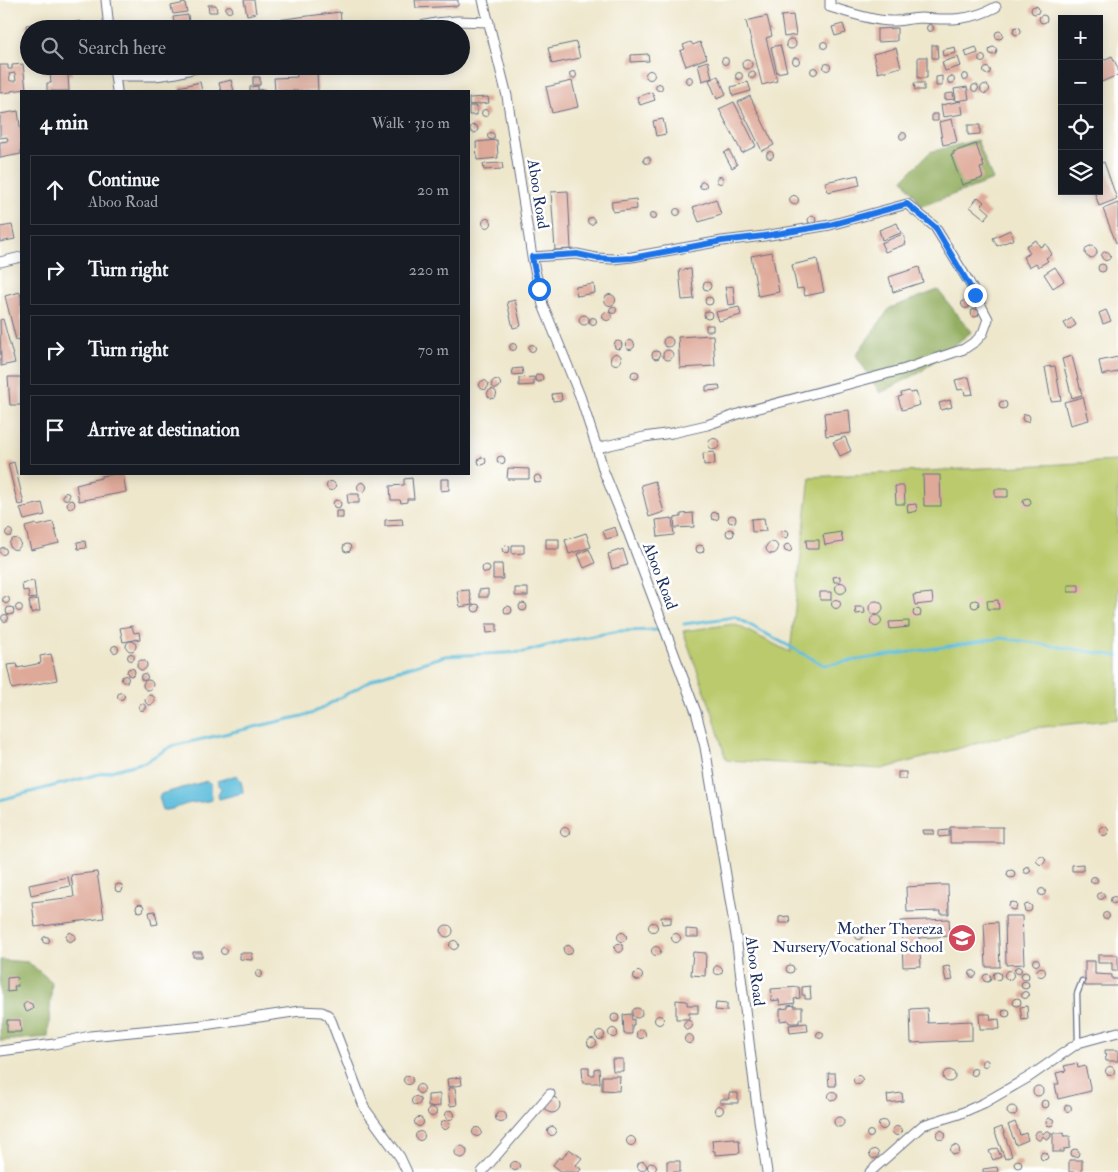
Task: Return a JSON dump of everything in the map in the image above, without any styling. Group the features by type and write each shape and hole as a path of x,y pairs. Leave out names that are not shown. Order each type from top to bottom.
{"street":[{"path":"106,0 108,20"},
{"name":"Aboo Road","path":"483,0 507,96 532,257 543,305 580,396 604,472 696,712 704,747 736,936 767,1172"},
{"path":"830,0 830,6 854,15 890,22 910,18 948,20 974,17 996,7"},
{"path":"470,21 489,22"},
{"path":"114,75 116,90"},
{"path":"136,75 162,75"},
{"path":"532,257 577,254 604,259 632,258 722,241 821,226 907,204 935,227 969,282 988,319 976,341 964,349 914,366 744,412 708,426 644,436 597,448"},
{"path":"0,262 20,257"},
{"path":"0,1051 54,1044 90,1036 204,1025 300,1011 322,1012 328,1015 331,1020 365,1110 400,1158 407,1172"},
{"path":"870,1172 923,1125 959,1114 984,1103 1029,1077 1078,1043 1118,1032"},
{"path":"482,1172 550,1094"}],"lane":[{"path":"1078,1043 1077,994 1082,981"}],"green space":[{"path":"977,140 993,180 922,206 903,179 930,152"},
{"path":"938,290 971,332 919,373 880,393 856,355 890,308"},
{"path":"1118,461 1118,719 1034,728 882,769 726,760 713,714 683,631 734,624 790,652 810,477"},
{"path":"0,960 28,962 52,982 48,1037 0,1041"}],"water":[{"path":"237,775 241,781 242,793 219,799 218,795 221,788 217,781"},
{"path":"207,781 211,784 212,800 163,810 159,797 161,794"}],"building":[{"path":"244,0 254,0 256,13 247,15"},
{"path":"415,0 458,0 458,6 416,8"},
{"path":"185,3 187,12 173,14 171,6"},
{"path":"208,5 216,5 217,12 209,12"},
{"path":"229,5 233,9 229,13 225,9"},
{"path":"1035,6 1039,10 1035,14 1031,10"},
{"path":"340,12 341,20 276,20"},
{"path":"188,15 189,20 174,20 173,17"},
{"path":"793,15 796,35 784,37 781,16"},
{"path":"1043,15 1047,19 1043,23 1039,19"},
{"path":"767,16 772,36 766,38 777,81 762,85 746,21"},
{"path":"843,24 846,33 835,36 832,27"},
{"path":"930,24 934,28 930,32 926,28"},
{"path":"1017,27 1021,31 1017,35 1013,31"},
{"path":"897,28 897,41 877,42 877,29"},
{"path":"999,31 1003,35 999,39 995,35"},
{"path":"789,39 793,39 796,44 795,48 789,49 786,46 786,42"},
{"path":"824,41 828,45 824,49 820,45"},
{"path":"576,42 580,58 552,64 548,48"},
{"path":"691,42 693,45 700,42 707,58 686,66 680,51 685,49 683,45"},
{"path":"780,45 787,71 777,73 771,47"},
{"path":"932,45 937,45 938,58 932,58"},
{"path":"955,47 956,53 943,56 942,50"},
{"path":"976,47 978,53 967,57 965,51"},
{"path":"993,47 997,51 993,55 989,51"},
{"path":"896,48 901,67 878,73 873,54"},
{"path":"648,54 649,61 631,62 631,55"},
{"path":"982,55 986,59 982,63 978,59"},
{"path":"1112,56 1118,68 1118,75 1103,81 1103,60"},
{"path":"725,57 729,61 725,65 721,61"},
{"path":"796,57 800,61 796,65 792,61"},
{"path":"918,57 927,57 927,78 918,78"},
{"path":"958,57 961,66 945,71 942,62"},
{"path":"745,59 749,59 752,64 751,68 745,69 742,66 742,62"},
{"path":"708,61 712,78 702,81 698,64"},
{"path":"827,63 831,67 827,71 823,67"},
{"path":"20,64 20,75 24,75 26,89 0,93 0,65 8,65 8,69 12,69 12,65","holes":["15,73 16,81 10,81 9,74"]},
{"path":"814,67 818,71 814,75 810,71"},
{"path":"987,67 991,71 987,75 983,71"},
{"path":"573,71 577,75 573,79 569,75"},
{"path":"650,71 654,75 650,79 646,75"},
{"path":"752,71 756,75 752,79 748,75"},
{"path":"739,72 743,76 739,80 735,76"},
{"path":"965,73 969,77 965,81 961,77"},
{"path":"50,75 68,75 69,90 47,90 47,83 51,83"},
{"path":"297,75 317,75 318,90 275,90 274,78 297,77"},
{"path":"689,76 693,80 689,84 685,80"},
{"path":"718,76 726,94 717,99 709,80"},
{"path":"942,76 942,86 936,86 936,77"},
{"path":"951,76 955,80 951,84 947,80"},
{"path":"253,77 260,77 260,85 253,85"},
{"path":"231,80 234,90 221,90 219,83"},
{"path":"572,81 578,107 552,113 546,87"},
{"path":"200,82 202,90 180,90 179,87"},
{"path":"748,82 751,91 733,96 731,87"},
{"path":"659,83 663,87 659,91 655,87"},
{"path":"914,83 924,83 924,90 915,90"},
{"path":"975,84 979,88 975,92 971,88"},
{"path":"985,84 990,89 985,94 980,89"},
{"path":"258,86 258,90 250,90 250,87"},
{"path":"967,87 969,99 956,101 954,89"},
{"path":"652,92 655,100 640,105 637,97"},
{"path":"953,93 954,99 945,100 945,94"},
{"path":"750,96 774,145 762,151 738,102"},
{"path":"488,97 489,103 470,105 470,98"},
{"path":"961,101 963,114 943,117 941,105"},
{"path":"734,102 756,146 742,153 719,109"},
{"path":"470,106 477,106 477,115 470,115"},
{"path":"485,109 489,113 485,117 481,113"},
{"path":"18,111 20,154 0,158 0,142 8,141 7,137 0,138 0,114"},
{"path":"932,114 938,114 938,121 932,121"},
{"path":"663,119 666,134 656,136 653,121"},
{"path":"952,119 957,142 943,145 939,122"},
{"path":"474,125 478,129 474,133 470,129"},
{"path":"968,125 980,125 980,134 968,135"},
{"path":"491,132 495,136 491,140 487,136"},
{"path":"903,132 907,136 903,140 899,136"},
{"path":"497,140 498,158 477,160 476,142"},
{"path":"976,144 984,167 980,168 983,178 962,185 951,155 954,154 953,152"},
{"path":"729,150 737,165 732,168 724,153"},
{"path":"770,151 774,155 770,159 766,155"},
{"path":"647,156 651,160 647,164 643,160"},
{"path":"1103,162 1117,199 1099,206 1095,195 1103,195"},
{"path":"502,163 503,169 484,170 483,164"},
{"path":"858,175 860,185 828,192 825,182"},
{"path":"720,176 724,180 720,184 716,180"},
{"path":"703,181 707,185 703,189 699,185"},
{"path":"568,191 571,249 555,250 551,192"},
{"path":"794,195 799,200 794,205 789,200"},
{"path":"978,197 984,202 981,205 990,213 985,219 970,207"},
{"path":"636,199 637,209 613,212 611,202"},
{"path":"716,199 721,215 699,222 693,207"},
{"path":"1118,203 1118,242 1116,243 1103,209"},
{"path":"677,208 681,212 677,216 673,212"},
{"path":"653,212 657,216 653,220 649,216"},
{"path":"812,216 816,220 812,224 808,220"},
{"path":"591,217 595,221 591,225 587,221"},
{"path":"487,218 492,223 487,228 482,223"},
{"path":"897,223 901,233 882,240 879,230"},
{"path":"12,225 15,239 0,242 0,227"},
{"path":"1010,230 1014,239 997,246 993,238"},
{"path":"903,234 906,244 885,252 881,243"},
{"path":"1036,240 1040,247 1046,244 1052,254 1046,258 1048,261 1038,267 1036,263 1029,267 1023,257 1030,253 1026,246"},
{"path":"1089,246 1093,246 1097,252 1093,258 1089,258 1085,254 1085,250"},
{"path":"1106,251 1111,256 1106,261 1101,256"},
{"path":"772,252 779,292 758,296 751,256"},
{"path":"817,259 824,292 805,296 803,288 797,289 792,265"},
{"path":"1102,264 1106,268 1102,272 1098,268"},
{"path":"919,267 923,282 893,292 889,277"},
{"path":"1055,267 1064,281 1053,288 1044,274"},
{"path":"691,269 694,299 682,300 679,270"},
{"path":"707,282 711,286 707,290 703,286"},
{"path":"594,284 595,293 577,296 575,287"},
{"path":"733,286 735,304 728,305 725,287"},
{"path":"20,292 20,339 16,340 5,296"},
{"path":"608,295 612,295 615,300 614,304 608,305 605,302 605,298"},
{"path":"709,297 713,301 709,305 705,301"},
{"path":"515,300 521,326 513,328 507,302"},
{"path":"966,300 970,304 966,308 962,304"},
{"path":"613,306 617,310 613,314 609,310"},
{"path":"739,307 741,315 719,321 716,312"},
{"path":"975,309 979,313 975,317 971,313"},
{"path":"1106,310 1111,321 1103,324 1099,313"},
{"path":"607,311 612,316 607,321 602,316"},
{"path":"708,311 712,315 708,319 704,315"},
{"path":"584,315 589,320 584,325 579,320"},
{"path":"593,317 597,321 593,325 589,321"},
{"path":"1072,318 1076,325 1068,330 1064,323"},
{"path":"3,319 15,363 1,366 0,320"},
{"path":"706,325 713,325 713,331 706,331"},
{"path":"713,335 715,366 680,368 678,337"},
{"path":"668,337 673,342 668,347 663,342"},
{"path":"630,340 635,345 630,350 625,345"},
{"path":"618,341 622,345 618,349 614,345"},
{"path":"513,343 517,347 513,351 509,347"},
{"path":"532,344 536,348 532,352 528,348"},
{"path":"666,350 670,350 673,355 670,360 666,360 663,357 663,353"},
{"path":"656,351 660,355 656,359 652,355"},
{"path":"614,354 618,354 621,359 620,363 614,364 611,361 611,357"},
{"path":"1072,356 1082,395 1072,398 1062,359"},
{"path":"1118,357 1118,372 1102,375 1099,361"},
{"path":"1055,366 1061,400 1051,401 1045,367"},
{"path":"522,368 523,374 513,375 512,369"},
{"path":"635,371 639,375 635,379 631,375"},
{"path":"539,374 543,378 539,382 535,378"},
{"path":"8,377 20,377 20,405 10,405"},
{"path":"534,377 534,385 519,386 519,378"},
{"path":"969,377 973,394 965,395 964,389 958,390 955,380"},
{"path":"496,379 501,384 496,389 491,384"},
{"path":"484,380 489,385 484,390 479,385"},
{"path":"719,385 720,390 706,391 706,386"},
{"path":"492,389 497,394 492,399 487,394"},
{"path":"909,391 910,393 916,392 920,405 902,410 898,397 902,396 901,393"},
{"path":"561,393 562,400 553,401 552,394"},
{"path":"1083,397 1089,420 1070,425 1064,402"},
{"path":"950,400 952,407 941,410 939,403"},
{"path":"1003,401 1007,405 1003,409 999,405"},
{"path":"849,410 851,433 826,436 824,413"},
{"path":"1026,414 1030,418 1026,422 1022,418"},
{"path":"845,437 851,451 840,456 833,442"},
{"path":"714,438 720,444 714,450 708,444"},
{"path":"714,452 715,464 704,465 703,453"},
{"path":"501,456 505,460 501,464 497,460"},
{"path":"482,457 486,461 482,465 478,461"},
{"path":"14,462 24,504 18,505 8,464"},
{"path":"508,468 529,469 529,479 507,479"},
{"path":"123,475 126,492 79,501 76,485 101,478 101,476"},
{"path":"538,475 542,479 538,483 534,479"},
{"path":"923,475 940,475 941,506 924,506"},
{"path":"412,478 414,499 407,499 407,502 401,503 400,500 391,500 390,486 404,485 404,479"},
{"path":"441,479 449,479 449,490 441,491"},
{"path":"331,481 336,486 331,491 326,486"},
{"path":"655,481 664,512 649,517 641,485"},
{"path":"362,482 367,487 362,492 357,487"},
{"path":"895,486 904,486 905,504 896,504"},
{"path":"995,489 1008,489 1008,497 995,497"},
{"path":"66,492 70,496 66,500 62,496"},
{"path":"347,494 359,494 359,503 348,503"},
{"path":"1027,498 1031,502 1027,506 1023,502"},
{"path":"71,500 75,504 71,508 67,504"},
{"path":"337,500 341,504 337,508 333,504"},
{"path":"42,503 45,515 24,520 20,508"},
{"path":"916,504 917,511 908,513 907,505"},
{"path":"336,511 343,511 343,518 336,518"},
{"path":"715,512 719,516 715,520 711,516"},
{"path":"693,513 694,527 675,528 674,518 681,517 681,514"},
{"path":"732,515 736,519 732,523 728,519"},
{"path":"672,518 674,535 658,537 656,520"},
{"path":"764,518 766,531 752,532 751,519"},
{"path":"402,519 403,525 385,526 385,520"},
{"path":"53,522 59,543 31,550 25,527"},
{"path":"615,527 618,536 606,539 603,531"},
{"path":"9,529 13,533 9,537 5,533"},
{"path":"730,529 734,533 730,537 726,533"},
{"path":"785,530 789,534 785,538 781,534"},
{"path":"841,532 843,542 825,545 823,535"},
{"path":"586,533 591,547 569,554 565,540"},
{"path":"15,538 21,544 15,550 9,544"},
{"path":"546,539 559,539 559,549 546,549"},
{"path":"806,540 819,540 819,549 807,549"},
{"path":"85,541 86,548 78,549 77,542"},
{"path":"772,542 778,548 772,554 766,548"},
{"path":"347,544 351,548 347,552 343,548"},
{"path":"788,544 792,548 788,552 784,548"},
{"path":"506,545 510,549 506,553 502,549"},
{"path":"512,545 524,545 524,553 512,554"},
{"path":"700,545 704,549 700,553 696,549"},
{"path":"3,547 7,551 3,555 -1,551"},
{"path":"589,549 595,563 584,568 578,554"},
{"path":"623,549 628,565 612,569 608,554"},
{"path":"493,564 502,564 503,579 493,579"},
{"path":"486,565 490,569 486,573 482,569"},
{"path":"840,576 840,582 834,582 833,577"},
{"path":"34,581 36,598 29,599 28,590 23,591 22,583"},
{"path":"839,583 843,583 846,588 845,592 839,593 836,590 836,586"},
{"path":"1068,585 1079,585 1079,592 1068,592"},
{"path":"515,588 528,588 528,596 515,596"},
{"path":"488,589 488,597 479,597 479,590"},
{"path":"469,590 472,605 460,607 457,591"},
{"path":"820,592 831,592 831,600 820,600"},
{"path":"932,593 933,603 915,605 913,595"},
{"path":"6,596 10,600 6,604 2,600"},
{"path":"38,599 40,611 31,613 29,601"},
{"path":"836,600 840,604 836,608 832,604"},
{"path":"975,600 979,604 975,608 971,604"},
{"path":"998,600 999,609 988,609 987,601"},
{"path":"873,601 879,601 883,608 879,615 873,615 869,611 869,605"},
{"path":"523,603 527,607 523,611 519,607"},
{"path":"19,604 23,608 19,612 15,608"},
{"path":"476,604 480,608 476,612 472,608"},
{"path":"508,606 512,610 508,614 504,610"},
{"path":"10,607 14,611 10,615 6,611"},
{"path":"855,607 864,607 865,613 856,614"},
{"path":"917,609 921,613 917,617 913,613"},
{"path":"5,614 9,618 5,622 1,618"},
{"path":"874,616 878,616 881,621 880,625 874,626 871,623 871,619"},
{"path":"909,621 909,627 890,629 889,622"},
{"path":"486,624 497,624 497,632 487,633"},
{"path":"132,626 134,633 139,632 140,639 123,642 120,628"},
{"path":"129,641 133,641 136,646 135,650 129,651 126,648 126,644"},
{"path":"115,645 119,649 115,653 111,649"},
{"path":"131,653 135,657 131,661 127,657"},
{"path":"51,654 57,680 12,689 7,665 17,664 18,668 41,663 40,656"},
{"path":"140,660 144,660 147,665 144,670 140,670 137,667 137,663"},
{"path":"131,668 135,672 131,676 127,672"},
{"path":"144,673 148,677 144,681 140,677"},
{"path":"125,675 129,679 125,683 121,679"},
{"path":"146,680 150,680 153,685 152,689 146,690 143,687 143,683"},
{"path":"121,692 125,696 121,700 117,696"},
{"path":"148,695 152,695 155,700 154,704 148,705 145,702 145,698"},
{"path":"142,703 146,707 142,711 138,707"},
{"path":"898,772 906,772 906,779 898,779"},
{"path":"950,827 1003,827 1003,843 950,843"},
{"path":"1104,827 1108,831 1104,835 1100,831"},
{"path":"565,828 569,832 565,836 561,832"},
{"path":"922,830 934,830 934,834 923,834"},
{"path":"949,830 949,836 939,837 939,831"},
{"path":"1041,856 1045,860 1041,864 1037,860"},
{"path":"1083,864 1083,871 1072,871 1072,865"},
{"path":"1027,866 1031,870 1027,874 1023,870"},
{"path":"1011,870 1015,874 1011,878 1007,874"},
{"path":"97,872 104,918 35,927 32,902 74,897 71,875"},
{"path":"1094,876 1098,880 1094,884 1090,880"},
{"path":"68,877 70,886 31,895 29,885"},
{"path":"119,884 123,888 119,892 115,888"},
{"path":"948,885 949,914 941,914 941,911 907,912 906,887"},
{"path":"1042,888 1046,892 1042,896 1038,892"},
{"path":"1101,892 1105,896 1101,900 1097,896"},
{"path":"1114,896 1118,900 1114,904 1110,900"},
{"path":"1013,902 1017,906 1013,910 1009,906"},
{"path":"140,904 144,908 140,912 136,908"},
{"path":"1028,904 1032,908 1028,912 1024,908"},
{"path":"155,911 158,924 152,925 149,912"},
{"path":"1106,912 1110,916 1106,920 1102,916"},
{"path":"789,916 790,923 779,923 779,917"},
{"path":"1005,916 1022,916 1024,964 1006,965"},
{"path":"661,917 671,917 671,923 662,924"},
{"path":"949,919 950,936 919,938 921,966 903,967 901,921"},
{"path":"998,922 1000,967 986,967 984,923"},
{"path":"653,923 657,927 653,931 649,927"},
{"path":"445,925 449,925 453,931 449,937 445,937 441,933 441,929"},
{"path":"686,929 698,930 698,937 686,937"},
{"path":"70,932 75,935 75,939 70,942 66,940 66,935"},
{"path":"859,932 863,936 859,940 855,936"},
{"path":"622,933 626,937 622,941 618,937"},
{"path":"676,934 680,938 676,942 672,938"},
{"path":"46,936 50,940 46,944 42,940"},
{"path":"454,941 458,945 454,949 450,945"},
{"path":"619,944 623,948 619,952 615,948"},
{"path":"568,946 572,950 568,954 564,950"},
{"path":"224,947 228,951 224,955 220,951"},
{"path":"656,947 660,951 656,955 652,951"},
{"path":"193,952 202,952 202,957 193,957"},
{"path":"693,952 706,953 705,976 691,975"},
{"path":"240,953 252,953 252,960 240,959"},
{"path":"1098,955 1118,955 1118,971 1112,971 1112,963 1098,963"},
{"path":"1036,958 1040,962 1036,966 1032,962"},
{"path":"1085,961 1095,961 1095,974 1112,975 1112,979 1118,979 1118,986 1085,986"},
{"path":"790,965 794,969 790,973 786,969"},
{"path":"718,966 722,970 718,974 714,970"},
{"path":"949,966 953,980 946,981 943,967"},
{"path":"1018,966 1022,970 1018,974 1014,970"},
{"path":"1041,967 1046,972 1041,977 1036,972"},
{"path":"259,970 263,974 259,978 255,974"},
{"path":"973,970 977,974 973,978 969,974"},
{"path":"1009,970 1014,975 1009,980 1004,975"},
{"path":"638,972 642,976 638,980 634,976"},
{"path":"997,972 1001,976 997,980 993,976"},
{"path":"1025,972 1029,976 1025,980 1021,976"},
{"path":"987,974 991,978 987,982 983,978"},
{"path":"17,977 18,986 14,986 15,991 7,992 7,978"},
{"path":"1025,981 1029,985 1025,989 1021,985"},
{"path":"810,986 811,999 805,999 805,995 802,995 802,987"},
{"path":"799,987 800,998 794,999 795,1003 780,1005 779,1000 772,1001 771,989"},
{"path":"1025,991 1029,995 1025,999 1021,995"},
{"path":"1017,998 1021,1002 1017,1006 1013,1002"},
{"path":"676,1000 687,1001 687,1005 698,1005 698,1013 689,1013 689,1019 676,1019"},
{"path":"27,1002 32,1004 33,1009 27,1012 23,1005"},
{"path":"716,1003 727,1004 727,1011 715,1010"},
{"path":"794,1005 794,1007 802,1007 802,1019 799,1019 799,1023 789,1023 788,1020 780,1021 780,1009"},
{"path":"1027,1006 1028,1019 1022,1020 1020,1007"},
{"path":"635,1008 639,1008 642,1013 641,1017 635,1018 632,1015 632,1011"},
{"path":"927,1008 928,1023 972,1021 972,1040 911,1043 910,1009"},
{"path":"1006,1009 1010,1013 1006,1017 1002,1013"},
{"path":"615,1014 619,1018 615,1022 611,1018"},
{"path":"631,1014 632,1020 634,1019 632,1034 624,1034 623,1015"},
{"path":"979,1014 990,1014 991,1020 999,1019 1000,1029 980,1029"},
{"path":"659,1016 663,1020 659,1024 655,1020"},
{"path":"7,1020 20,1020 21,1032 7,1032"},
{"path":"688,1021 692,1025 688,1029 684,1025"},
{"path":"807,1023 808,1031 790,1033 789,1025"},
{"path":"613,1029 617,1033 613,1037 609,1033"},
{"path":"641,1030 645,1034 641,1038 637,1034"},
{"path":"600,1031 604,1035 600,1039 596,1035"},
{"path":"820,1031 824,1035 820,1039 816,1035"},
{"path":"689,1035 693,1039 689,1043 685,1039"},
{"path":"592,1039 596,1043 592,1047 588,1043"},
{"path":"1105,1050 1118,1050 1118,1061 1106,1061"},
{"path":"612,1059 623,1059 623,1071 613,1071"},
{"path":"985,1059 989,1063 985,1067 981,1063"},
{"path":"1077,1063 1078,1068 1085,1066 1091,1091 1058,1099 1055,1084 1059,1084 1056,1073 1066,1071 1064,1066"},
{"path":"1110,1066 1115,1071 1110,1076 1105,1071"},
{"path":"582,1067 589,1067 589,1075 594,1075 594,1069 599,1068 600,1083 583,1083"},
{"path":"974,1068 978,1072 974,1076 970,1072"},
{"path":"947,1070 951,1070 955,1076 951,1082 947,1082 943,1078 943,1074"},
{"path":"828,1073 835,1073 836,1086 829,1086"},
{"path":"408,1075 413,1080 408,1085 403,1080"},
{"path":"858,1075 863,1080 858,1085 853,1080"},
{"path":"602,1076 620,1076 619,1091 602,1090"},
{"path":"461,1077 462,1085 448,1087 447,1079"},
{"path":"420,1084 425,1089 420,1094 415,1089"},
{"path":"1036,1086 1040,1086 1043,1091 1042,1095 1036,1096 1033,1093 1033,1089"},
{"path":"448,1088 455,1088 457,1105 450,1106"},
{"path":"833,1092 837,1096 833,1100 829,1096"},
{"path":"729,1093 738,1093 738,1103 720,1103 720,1099 729,1099"},
{"path":"902,1093 903,1101 888,1103 887,1095"},
{"path":"440,1094 440,1106 428,1107 428,1095"},
{"path":"416,1096 421,1101 416,1106 411,1101"},
{"path":"549,1097 555,1097 560,1102 558,1111 549,1113 544,1108 544,1102"},
{"path":"1045,1100 1049,1104 1045,1108 1041,1104"},
{"path":"1068,1104 1072,1108 1068,1112 1064,1108"},
{"path":"719,1106 723,1110 719,1114 715,1110"},
{"path":"1010,1106 1014,1106 1017,1111 1016,1115 1010,1116 1007,1113 1007,1109"},
{"path":"432,1108 436,1112 432,1116 428,1112"},
{"path":"450,1110 455,1115 450,1120 445,1115"},
{"path":"501,1111 507,1117 501,1123 495,1117"},
{"path":"419,1117 424,1122 419,1127 414,1122"},
{"path":"837,1117 841,1117 844,1122 843,1126 837,1127 834,1124 834,1120"},
{"path":"1050,1118 1054,1122 1050,1126 1046,1122"},
{"path":"445,1120 450,1125 445,1130 440,1125"},
{"path":"883,1120 888,1125 883,1130 878,1125"},
{"path":"1015,1122 1020,1135 1026,1133 1028,1140 1016,1145 1008,1125"},
{"path":"897,1126 902,1131 897,1136 892,1131"},
{"path":"477,1127 482,1132 477,1137 472,1132"},
{"path":"552,1127 556,1131 552,1135 548,1131"},
{"path":"1002,1127 1012,1156 1005,1159 994,1130"},
{"path":"870,1130 874,1134 870,1138 866,1134"},
{"path":"941,1130 946,1135 941,1140 936,1135"},
{"path":"420,1131 425,1136 420,1141 415,1136"},
{"path":"1037,1131 1041,1131 1043,1134 1049,1131 1051,1136 1049,1139 1046,1139 1043,1136 1041,1140 1038,1140 1035,1137"},
{"path":"1053,1133 1064,1133 1064,1136 1070,1136 1070,1148 1064,1149 1064,1152 1053,1152"},
{"path":"631,1137 635,1141 631,1145 627,1141"},
{"path":"734,1138 734,1140 739,1140 740,1153 715,1155 712,1140"},
{"path":"955,1145 960,1150 955,1155 950,1150"},
{"path":"459,1146 463,1146 467,1152 463,1158 459,1158 455,1154 455,1150"},
{"path":"997,1148 1001,1157 993,1160 989,1151"},
{"path":"569,1149 582,1158 576,1165 581,1169 579,1172 562,1172 553,1165 559,1157 562,1159"},
{"path":"874,1149 879,1154 874,1159 869,1154"},
{"path":"1075,1149 1079,1153 1075,1157 1071,1153"},
{"path":"1044,1152 1048,1156 1044,1160 1040,1156"},
{"path":"1018,1160 1022,1164 1018,1168 1014,1164"},
{"path":"1069,1160 1082,1160 1082,1172 1069,1172"},
{"path":"515,1161 520,1166 515,1171 510,1166"},
{"path":"642,1161 647,1166 642,1171 637,1166"},
{"path":"667,1161 680,1161 680,1172 667,1172"},
{"path":"652,1162 657,1167 652,1172 647,1167"},
{"path":"997,1167 998,1172 983,1172 983,1169"}],"waterway":[{"path":"684,624 735,617 824,665 1002,638 1118,656"},
{"path":"0,800 145,762 172,746 311,714 379,676 445,656 524,652 566,641 619,631 659,630"}],"place":[{"name":"Mother Thereza Nursery/Vocational School","path":"962,938"}],"route":[{"path":"539,289 532,257 577,254 596,258 632,258 722,241 830,225 907,204 935,227 975,295"}]}
